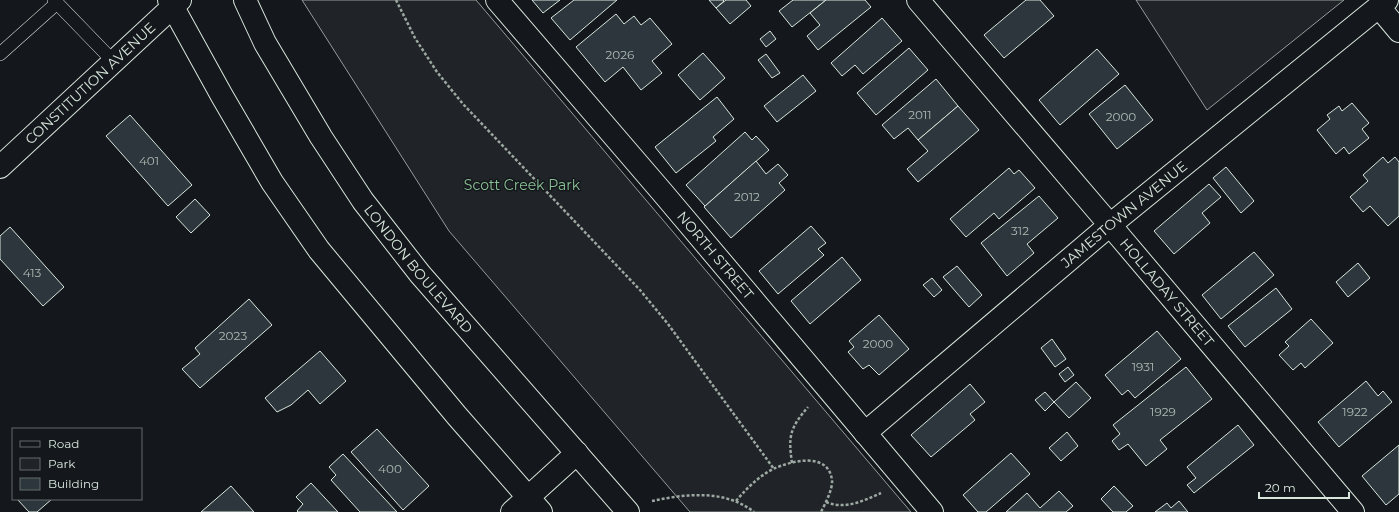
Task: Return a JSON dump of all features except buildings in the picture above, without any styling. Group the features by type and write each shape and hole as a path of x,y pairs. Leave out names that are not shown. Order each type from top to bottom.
{"street":[{"name":"LONDON BOULEVARD","path":"245,0 265,43 321,137 363,201 420,274 626,509"},
{"name":"NORTH STREET","path":"497,0 662,192 932,512"},
{"name":"HOLLADAY STREET","path":"918,0 1352,512"},
{"path":"174,2 272,182 319,250 457,416 535,505"},
{"name":"CONSTITUTION AVENUE","path":"0,167 114,62 174,2"},
{"path":"1383,3 1399,31"},
{"name":"JAMESTOWN AVENUE","path":"865,433 1110,225 1383,3"},
{"path":"512,512 535,505 577,453"}],"lane":[{"path":"0,54 55,1 114,62"}],"path":[{"path":"396,0 415,38 437,72 464,104 640,290 668,324 774,469"},
{"path":"792,463 790,447 793,427 801,415 826,386"},
{"path":"736,501 752,484 774,469 792,463 814,460 827,467 832,481 826,502 821,512"},
{"path":"826,502 838,505 853,504 906,481"},
{"path":"626,509 685,495 716,496 736,501 754,512"}],"green space":[{"name":"Scott Creek Park","path":"302,0 476,0 911,512 690,512 449,231"},
{"path":"1136,0 1344,0 1207,110"}]}
